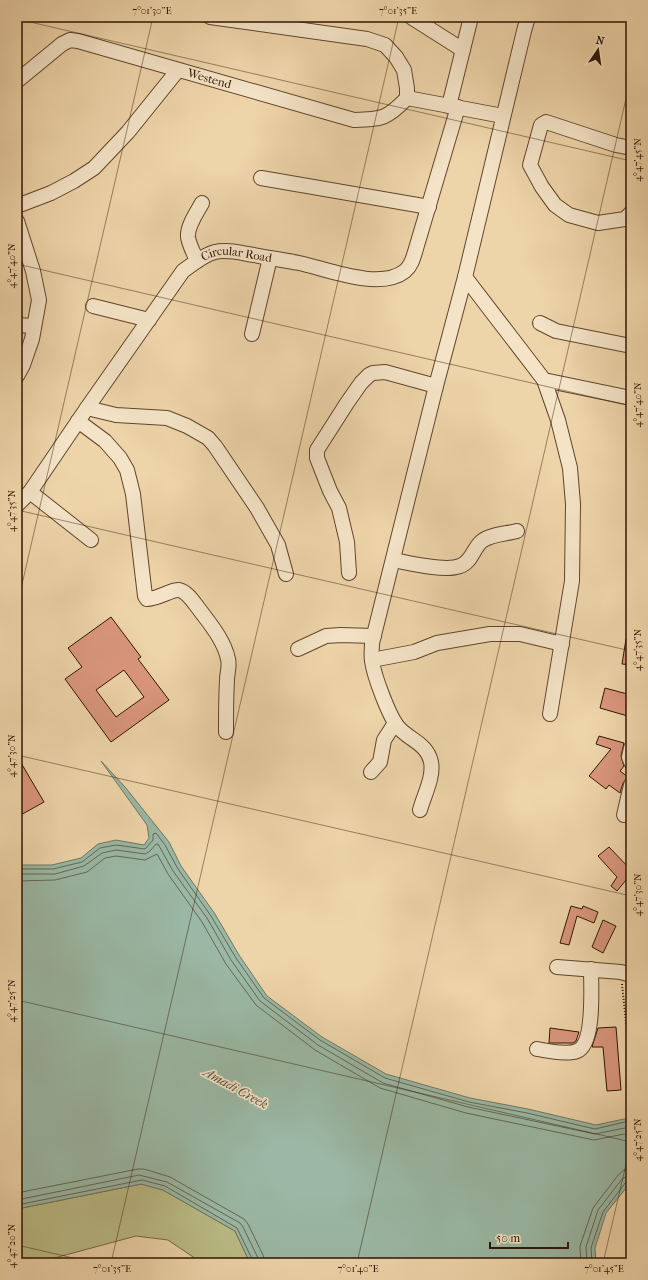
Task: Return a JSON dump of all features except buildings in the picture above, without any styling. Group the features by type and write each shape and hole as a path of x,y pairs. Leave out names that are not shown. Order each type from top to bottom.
{"street":[{"path":"210,17 367,39 385,45 396,57 404,70 407,98 503,116"},
{"path":"411,17 463,50"},
{"name":"Circular Road","path":"17,505 30,492 183,271 197,261 213,252 224,251 238,252 299,263 362,279 379,279 399,274 406,270 412,263 429,207 453,106 463,50 471,17"},
{"path":"420,810 431,774 431,762 424,748 398,728 391,716 375,674 372,660 372,643 436,386 465,277 528,17"},
{"name":"Westend","path":"17,81 62,44 70,40 78,41 354,120 378,120 395,111 407,98"},
{"path":"17,206 50,194 94,168 128,132 178,70"},
{"path":"631,148 616,145 546,122 541,125 530,165 542,187 555,205 570,215 598,223 625,219 631,212"},
{"path":"261,178 429,207"},
{"path":"197,261 188,236 202,202"},
{"path":"17,221 39,300 32,339 23,365 17,376"},
{"path":"252,334 270,258"},
{"path":"465,277 544,380 558,420 570,468 573,504 572,582 550,714"},
{"path":"93,306 149,320"},
{"path":"540,324 556,331 631,346"},
{"path":"17,325 34,326"},
{"path":"349,573 347,542 339,508 330,491 317,458 317,450 347,403 369,375 373,373 385,372 436,386"},
{"path":"544,380 631,398"},
{"path":"87,408 116,414 167,418 208,438 257,508 278,546 286,574"},
{"path":"78,421 105,441 120,458 127,470 133,494 145,596 147,599 151,599 176,590 182,591 188,595 214,628 224,647 228,657 229,667 227,678 226,732"},
{"path":"30,492 92,540"},
{"path":"393,560 450,568 461,566 470,560 481,542 489,537 517,531"},
{"path":"372,660 414,652 438,643 490,634 520,634 562,644"},
{"path":"298,650 326,636 374,636"},
{"path":"371,772 380,762 384,740 395,723"},
{"path":"631,748 629,757 631,762"},
{"path":"624,815 631,785"},
{"path":"557,967 591,969 626,974"},
{"path":"537,1049 567,1053 576,1052 582,1048 585,1042 590,1018 591,969"}],"path":[{"path":"626,974 630,1085"}],"green space":[{"path":"141,1184 163,1190 235,1231 250,1263 202,1263 168,1240 136,1236 36,1263 17,1263 17,1209"}],"water":[{"name":"Amadi Creek","path":"101,761 125,787 169,842 181,866 215,914 239,955 267,996 322,1037 386,1074 470,1098 528,1109 596,1125 629,1118 631,1126 631,1182 606,1213 595,1248 596,1263 250,1263 235,1231 163,1190 141,1184 17,1209 17,865 52,865 81,858 98,844 116,840 144,845 149,838 147,825"}]}
